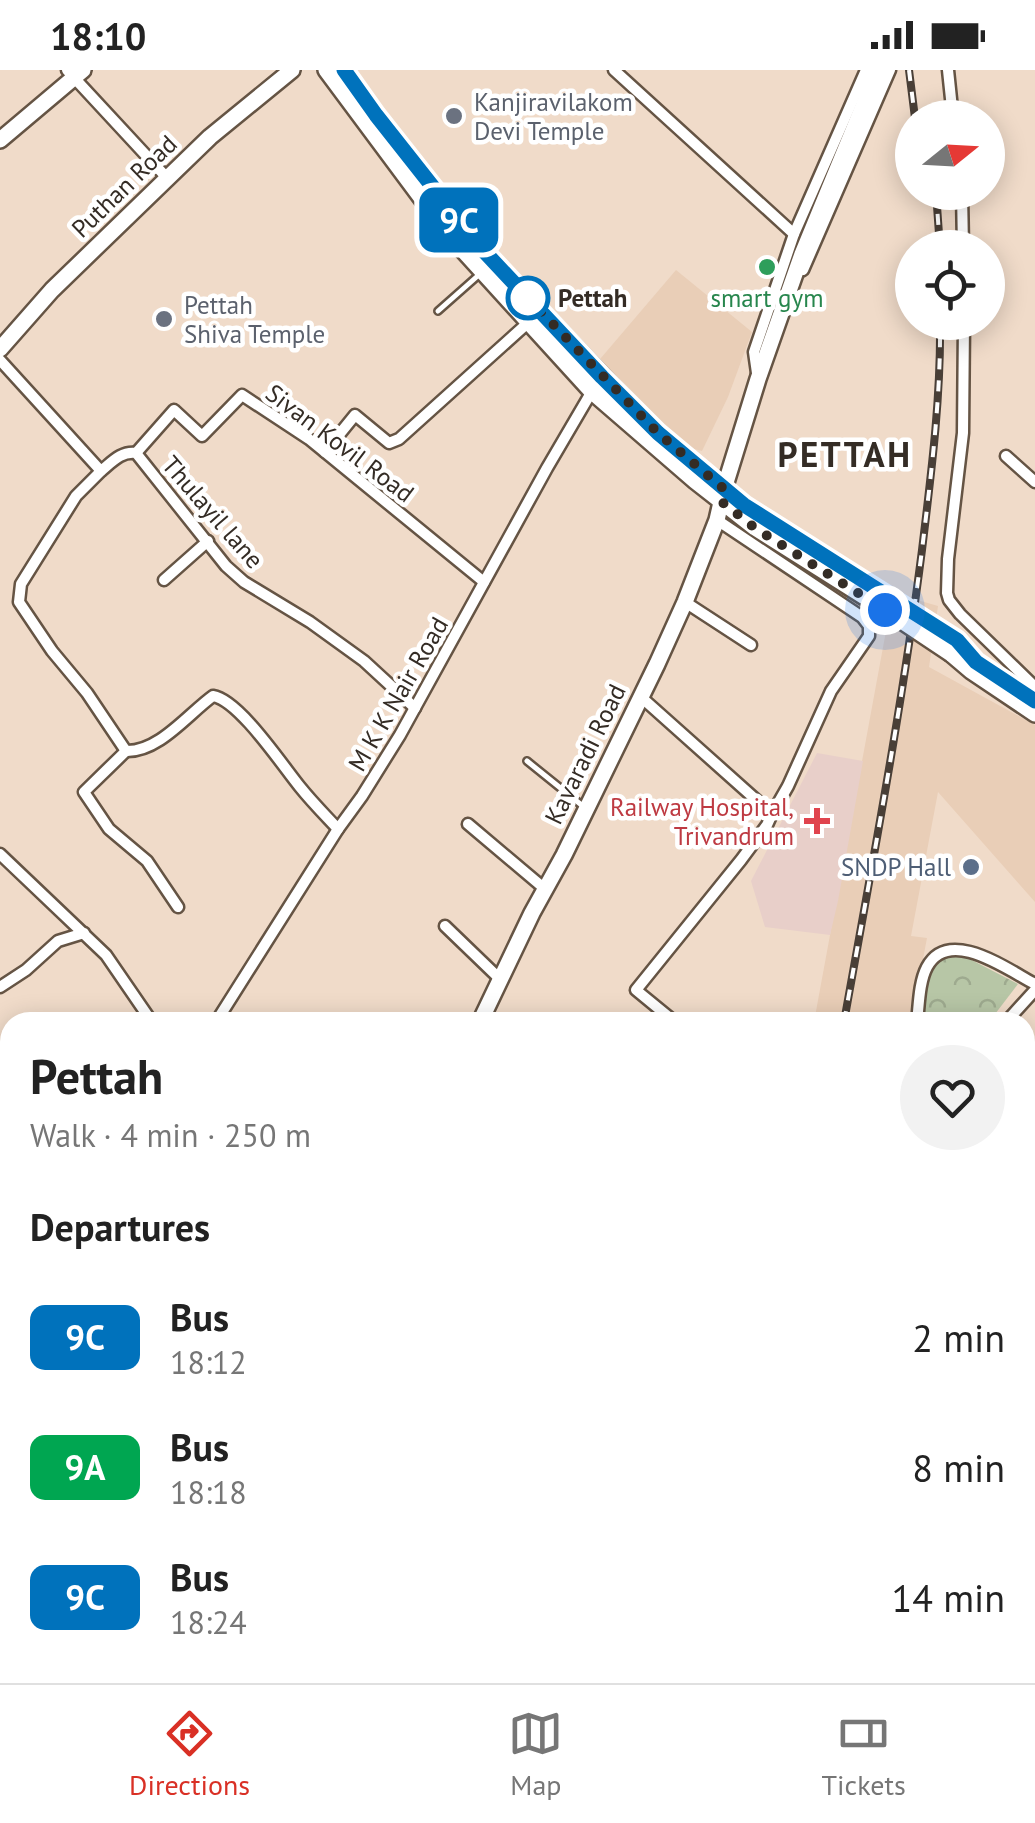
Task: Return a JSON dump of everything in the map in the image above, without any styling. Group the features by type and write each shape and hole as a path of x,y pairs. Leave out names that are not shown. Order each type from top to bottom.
{"main road":[{"name":"Puthan Road","path":"0,349 52,290 210,138 292,70"},
{"path":"326,70 448,234 591,391 723,492 1035,701"},
{"path":"344,70 481,248 658,433 723,492 755,528 889,605"},
{"path":"723,492 740,462 738,446 760,372 802,254 878,70"},
{"path":"0,140 74,72"},
{"path":"723,492 729,452 738,446"},
{"name":"Kavaradi Road","path":"485,1012 642,696 685,602 717,520 723,492"},
{"path":"954,647 971,672 1035,714"}],"street":[{"path":"614,70 794,234"},
{"path":"866,70 794,234 754,352 765,376 791,300 890,70"},
{"path":"948,70 951,100"},
{"path":"74,72 168,179"},
{"path":"325,452 356,415 390,443 400,439 530,322"},
{"path":"964,340 962,433 947,592 960,614 1035,687"},
{"path":"0,360 100,471 76,496 21,584 20,602 52,651 87,693 126,751 134,752 157,741 213,696 220,697 246,720 338,829"},
{"name":"M K K Nair Road","path":"222,1012 415,708 602,377"},
{"name":"Sivan Kovil Road","path":"136,453 174,410 202,436 242,395 325,452 484,582"},
{"name":"Thulayil lane","path":"100,471 119,456 136,453 226,566 244,582 364,660 415,708"},
{"path":"1006,456 1035,482"},
{"path":"663,1012 636,990 767,825 832,691 869,636 869,626 862,617 717,520"},
{"path":"164,580 208,541"},
{"path":"685,602 752,645"},
{"path":"642,696 772,814"},
{"path":"126,751 84,792 110,828 147,862 178,907"},
{"path":"468,824 545,889"},
{"path":"0,854 5,866 106,955 145,1012"},
{"path":"445,926 501,980"},
{"path":"0,987 58,942 84,933"},
{"path":"919,1012 928,965 940,954 955,949 972,951 1035,987 1014,1012"}],"lane":[{"path":"438,311 484,272"},
{"path":"527,761 586,808"}],"shaded area":[{"path":"676,270 752,332 728,397 702,451 678,445 595,365"},
{"path":"893,593 938,606 929,667 1035,725 1035,902 938,792 911,936 927,938 913,1012 816,1012"},
{"name":"Railway Hospital, Trivandrum","path":"817,753 863,761 830,935 765,927 751,881"}],"green space":[{"path":"946,954 960,954 1018,984 997,1012 923,1012 931,966"}],"railway":[{"path":"909,70 913,100"},
{"path":"937,210 939,230"},
{"path":"846,1012 914,609 935,436 940,340"}],"bus line":[{"name":"9C","path":"344,70 481,248 658,433 744,505 957,640 976,662 1035,701"}],"place":[{"name":"Kanjiravilakom Devi Temple","path":"454,116"},
{"name":"smart gym","path":"767,267"},
{"name":"Pettah","path":"528,298"},
{"name":"Pettah Shiva Temple","path":"164,319"},
{"name":"Railway Hospital, Trivandrum","path":"817,821"},
{"name":"SNDP Hall","path":"971,867"}],"district":[{"name":"PETTAH","path":"845,455"}],"route":[{"path":"528,298 522,292 658,433 724,489 722,502 755,528 885,610"}]}
